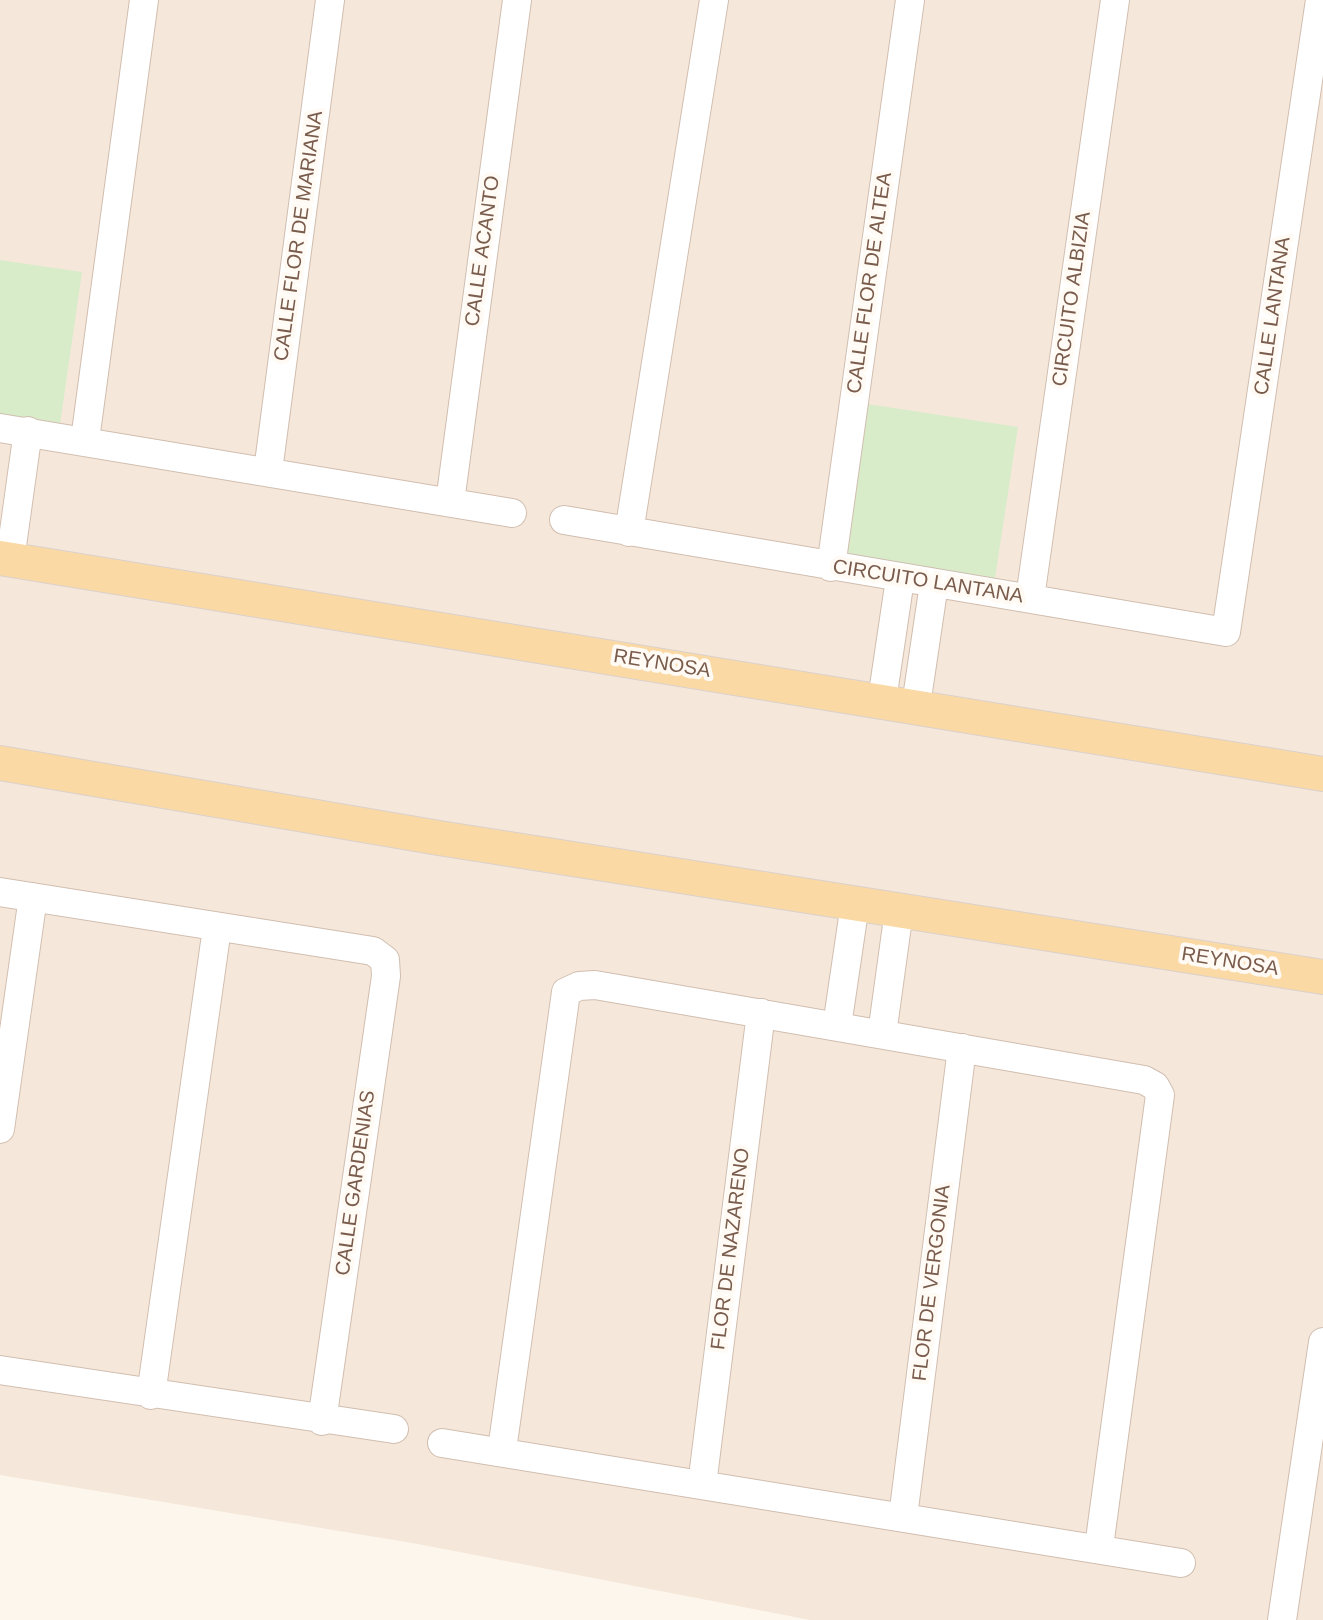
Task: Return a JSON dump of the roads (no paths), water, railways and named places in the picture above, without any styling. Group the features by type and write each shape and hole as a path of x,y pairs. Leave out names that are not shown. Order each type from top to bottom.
{"main road":[{"name":"REYNOSA","path":"5,559 916,705 1323,774"},
{"name":"REYNOSA","path":"0,763 855,904 1323,977"}],"street":[{"path":"85,440 144,0"},
{"name":"CALLE FLOR DE MARIANA","path":"268,471 330,0"},
{"name":"CALLE ACANTO","path":"450,502 517,0"},
{"path":"629,532 714,0"},
{"name":"CALLE FLOR DE ALTEA","path":"831,567 910,0"},
{"name":"CIRCUITO ALBIZIA","path":"1030,598 1115,0"},
{"name":"CALLE LANTANA","path":"1226,632 1320,0"},
{"path":"5,559 14,429 512,513"},
{"name":"CIRCUITO LANTANA","path":"564,520 1226,632"},
{"path":"882,700 900,579"},
{"path":"916,705 934,584"},
{"path":"0,892 217,928 151,1395"},
{"path":"0,1129 33,897"},
{"path":"837,1026 855,904"},
{"path":"882,1034 899,911"},
{"name":"CALLE GARDENIAS","path":"217,928 373,951 385,960 386,976 322,1421"},
{"path":"502,1450 566,992 579,986 595,985 1144,1080 1155,1086 1160,1095 1099,1547"},
{"name":"FLOR DE NAZARENO","path":"702,1485 761,1013"},
{"name":"FLOR DE VERGONIA","path":"903,1517 962,1048"},
{"path":"1282,1620 1322,1357"},
{"path":"0,1370 322,1421 394,1429"},
{"path":"442,1443 502,1450 1181,1563"}]}
